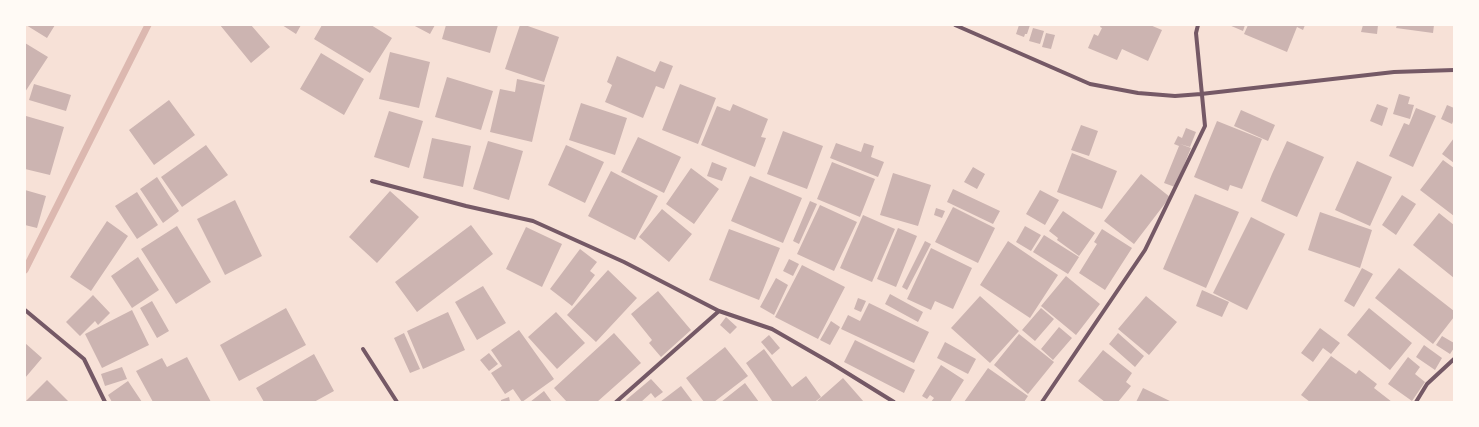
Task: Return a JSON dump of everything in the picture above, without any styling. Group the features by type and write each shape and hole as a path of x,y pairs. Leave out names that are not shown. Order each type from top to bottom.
{"street":[{"path":"955,25 1090,84 1138,93 1175,96 1394,72 1454,70"},
{"path":"1042,402 1145,250 1205,126 1196,33 1198,25"},
{"path":"372,181 466,206 533,221 624,262 718,311 772,329 894,402"},
{"path":"25,310 84,359 105,402"},
{"path":"616,402 718,311"},
{"path":"363,349 397,402"},
{"path":"1416,402 1427,384 1454,358"}],"building":[{"path":"26,25 55,25 47,38"},
{"path":"220,25 251,25 270,47 251,63"},
{"path":"282,25 301,25 296,34"},
{"path":"322,25 371,25 392,38 370,73 314,39"},
{"path":"413,25 435,25 430,34"},
{"path":"446,25 498,25 490,53 442,39"},
{"path":"520,25 525,25 559,37 544,82 505,69"},
{"path":"1019,25 1030,25 1027,34 1025,34 1024,37 1016,34"},
{"path":"1101,25 1150,25 1162,30 1148,61 1122,49 1117,60 1088,48 1094,34 1098,36 1102,28 1100,27"},
{"path":"1229,25 1245,25 1243,31"},
{"path":"1248,25 1305,25 1303,30 1297,27 1287,52 1244,34"},
{"path":"1363,25 1378,25 1377,34 1361,32"},
{"path":"1397,25 1434,25 1433,33 1396,28"},
{"path":"1033,28 1044,31 1040,44 1029,41"},
{"path":"1046,33 1055,35 1051,49 1042,47"},
{"path":"25,43 48,57 25,92"},
{"path":"390,52 430,62 419,108 379,99"},
{"path":"321,53 364,79 344,115 300,89"},
{"path":"617,56 655,72 660,61 673,66 664,89 656,86 643,118 605,102 612,85 607,82"},
{"path":"447,77 493,91 481,130 435,117"},
{"path":"517,79 545,85 532,142 490,132 500,89 515,92"},
{"path":"34,84 71,95 66,111 29,100"},
{"path":"680,84 716,98 698,144 662,130"},
{"path":"1399,94 1410,97 1408,104 1414,105 1410,119 1393,114"},
{"path":"169,100 195,135 154,165 129,130"},
{"path":"581,103 627,118 615,155 569,140"},
{"path":"733,104 768,119 761,137 766,138 755,167 701,145 717,106 730,111"},
{"path":"1377,104 1388,108 1382,126 1370,121"},
{"path":"1447,105 1454,108 1454,119 1452,124 1441,119"},
{"path":"1416,108 1436,116 1413,167 1389,156 1404,123 1409,125"},
{"path":"1241,110 1275,125 1268,141 1234,126"},
{"path":"389,111 423,121 409,168 374,157"},
{"path":"26,116 64,127 50,175 25,169"},
{"path":"1217,121 1262,139 1242,189 1230,185 1228,191 1194,177"},
{"path":"1081,125 1098,131 1089,156 1071,150"},
{"path":"1186,128 1196,132 1190,147 1180,144 1191,148 1175,187 1164,183 1179,146 1174,144 1178,136 1182,138"},
{"path":"783,131 823,146 807,189 767,174"},
{"path":"638,137 681,157 664,193 621,172"},
{"path":"432,138 471,146 463,187 423,178"},
{"path":"1454,138 1454,163 1442,154"},
{"path":"488,141 523,151 509,200 473,189"},
{"path":"1287,141 1324,157 1297,217 1261,201"},
{"path":"836,143 861,152 864,143 874,146 871,157 884,162 878,177 830,158"},
{"path":"206,145 228,175 182,207 161,177"},
{"path":"566,145 604,162 585,203 548,185"},
{"path":"1072,153 1117,171 1102,209 1057,192"},
{"path":"1443,160 1454,168 1454,216 1420,190"},
{"path":"1357,161 1392,177 1370,226 1335,210"},
{"path":"712,162 727,168 722,181 707,176"},
{"path":"832,162 875,179 860,217 817,199"},
{"path":"973,167 985,174 977,189 964,182"},
{"path":"691,168 719,189 694,224 666,204"},
{"path":"611,171 658,196 635,240 588,216"},
{"path":"893,173 931,185 918,226 880,215"},
{"path":"1141,174 1170,197 1134,244 1104,221"},
{"path":"750,176 802,198 783,243 731,221"},
{"path":"157,177 179,211 163,223 140,189"},
{"path":"953,189 1000,211 993,224 947,202"},
{"path":"25,190 46,196 37,228 25,225"},
{"path":"1040,190 1059,200 1045,225 1026,214"},
{"path":"390,191 419,217 377,263 349,237"},
{"path":"137,192 158,225 137,239 115,206"},
{"path":"1195,194 1239,212 1206,288 1163,269"},
{"path":"1402,195 1416,204 1396,235 1382,225"},
{"path":"235,200 262,256 225,275 197,219"},
{"path":"810,201 817,204 799,244 793,241"},
{"path":"820,205 857,222 834,271 797,254"},
{"path":"953,207 995,228 978,263 935,242"},
{"path":"936,208 945,211 942,218 934,215"},
{"path":"662,209 692,234 669,262 639,237"},
{"path":"1063,211 1095,233 1079,256 1057,240 1058,238 1049,231"},
{"path":"1320,212 1372,230 1360,268 1308,250"},
{"path":"1439,213 1454,225 1454,278 1413,245"},
{"path":"863,215 895,229 872,282 840,268"},
{"path":"1251,217 1285,234 1247,310 1213,293"},
{"path":"107,221 128,236 91,291 70,277"},
{"path":"471,225 493,254 417,312 395,282"},
{"path":"177,226 211,282 176,304 141,249"},
{"path":"1025,226 1041,235 1031,251 1016,242"},
{"path":"526,227 562,244 542,287 506,269"},
{"path":"898,228 917,236 896,287 877,279"},
{"path":"729,229 780,248 759,300 709,280"},
{"path":"1102,229 1132,248 1105,290 1079,273 1097,244 1094,242"},
{"path":"1044,235 1079,257 1068,274 1033,252"},
{"path":"925,241 931,244 907,290 902,287"},
{"path":"1008,241 1058,275 1030,318 980,285"},
{"path":"931,248 972,268 953,309 935,301 931,310 907,299"},
{"path":"580,249 597,262 590,271 595,275 572,306 550,289"},
{"path":"138,257 159,290 132,308 111,276"},
{"path":"789,259 799,264 793,276 783,271"},
{"path":"802,265 845,287 818,339 775,317"},
{"path":"1362,268 1373,274 1354,307 1344,301"},
{"path":"1399,268 1454,311 1454,317 1433,344 1375,298"},
{"path":"608,270 637,298 596,342 567,315"},
{"path":"1066,276 1100,304 1076,335 1041,306"},
{"path":"776,278 788,285 774,315 760,307"},
{"path":"483,286 506,323 477,340 455,302"},
{"path":"1202,290 1229,302 1222,317 1196,306"},
{"path":"658,291 691,330 661,357 649,343 652,340 631,314"},
{"path":"890,294 923,312 918,322 885,304"},
{"path":"93,295 110,313 98,325 95,321 80,336 66,322"},
{"path":"980,296 1019,331 990,363 951,328"},
{"path":"1146,296 1177,322 1149,355 1118,329"},
{"path":"858,298 866,301 861,312 854,309"},
{"path":"152,301 169,331 157,338 140,308"},
{"path":"869,303 929,332 914,363 841,329 848,315 860,321"},
{"path":"286,308 306,345 239,381 220,345"},
{"path":"1041,308 1054,319 1035,341 1022,330"},
{"path":"1369,308 1412,343 1390,370 1347,335"},
{"path":"132,310 149,345 102,368 85,334"},
{"path":"448,312 465,350 423,369 407,331"},
{"path":"556,312 585,343 557,369 528,337"},
{"path":"726,317 737,327 730,334 720,325"},
{"path":"831,321 840,327 830,345 820,340"},
{"path":"1059,327 1072,338 1053,360 1041,349"},
{"path":"1320,328 1340,343 1331,354 1323,348 1313,362 1301,353"},
{"path":"519,330 554,379 522,402 513,389 505,394 491,373 502,366 491,350"},
{"path":"404,333 420,369 410,373 394,338"},
{"path":"614,333 641,363 597,402 567,402 554,388"},
{"path":"1118,333 1144,356 1135,367 1109,344"},
{"path":"1019,334 1054,362 1028,394 994,365"},
{"path":"769,335 780,348 772,355 761,342"},
{"path":"1442,336 1454,343 1454,348 1450,354 1436,345"},
{"path":"855,340 915,370 904,393 844,362"},
{"path":"945,342 976,359 968,374 937,358"},
{"path":"25,343 42,358 25,378"},
{"path":"1424,345 1442,358 1435,370 1416,357"},
{"path":"725,347 748,376 714,402 704,402 686,378"},
{"path":"764,349 792,387 806,376 821,397 816,401 817,402 773,402 746,363"},
{"path":"1103,350 1132,373 1126,382 1131,386 1118,402 1105,402 1078,381"},
{"path":"489,353 498,364 489,371 480,360"},
{"path":"314,354 334,391 314,402 264,402 256,388"},
{"path":"1331,356 1356,374 1359,370 1377,384 1374,388 1392,402 1310,402 1301,395"},
{"path":"187,357 211,402 153,402 136,371 162,358 167,367"},
{"path":"1408,357 1420,367 1415,374 1425,382 1412,401 1388,384"},
{"path":"941,365 964,380 950,402 931,402 934,398 930,395 927,399 922,396"},
{"path":"122,367 127,379 105,386 101,374"},
{"path":"988,368 1028,396 1024,402 964,402"},
{"path":"843,378 864,402 817,401"},
{"path":"651,379 663,392 655,398 651,393 641,402 627,402 626,400"},
{"path":"47,380 69,402 25,402"},
{"path":"128,381 142,402 112,402 108,395"},
{"path":"745,383 759,402 721,402"},
{"path":"681,386 693,402 660,402"},
{"path":"1143,388 1172,402 1136,402"},
{"path":"544,391 552,402 530,402"},
{"path":"509,397 510,402 501,402 501,400"}],"waterway":[{"path":"25,270 148,25"}]}
